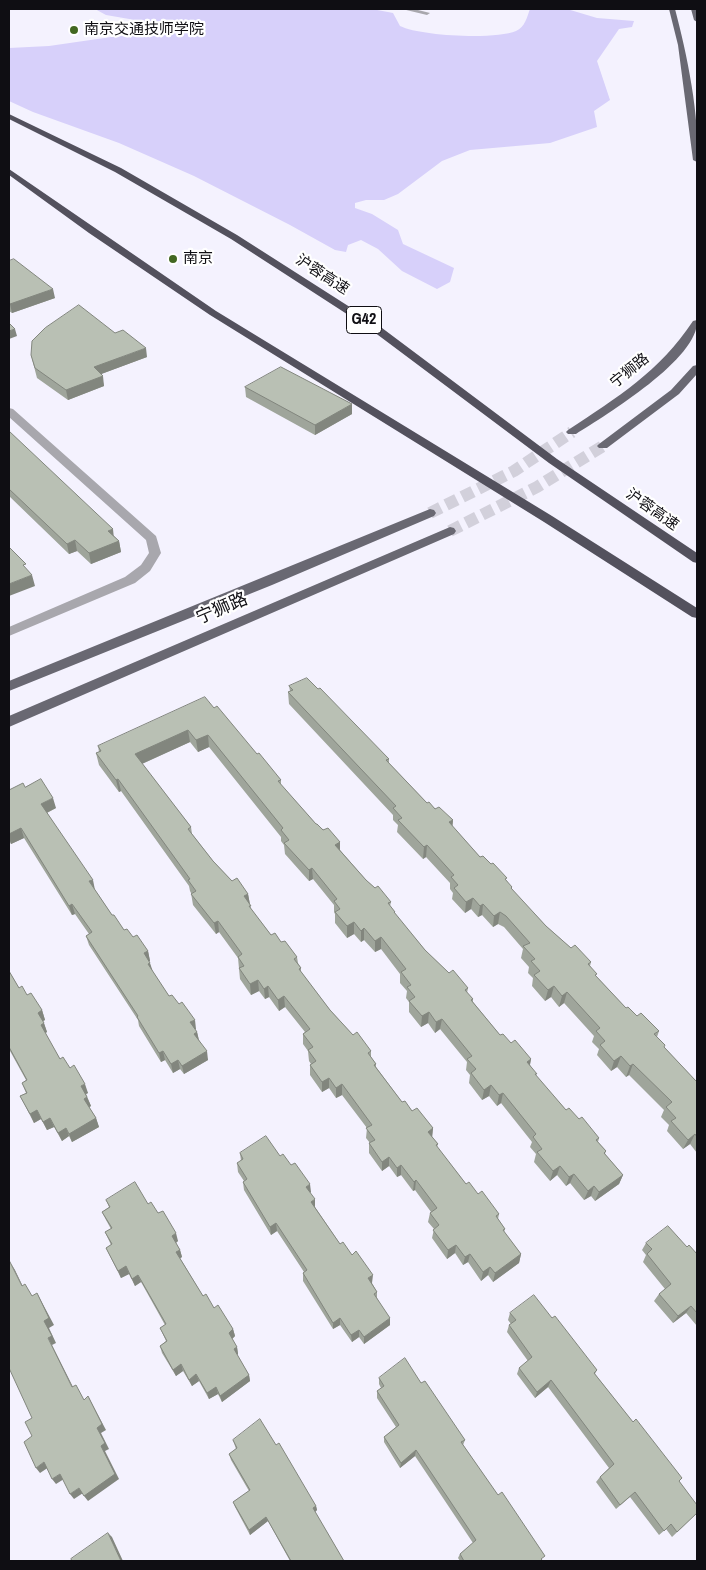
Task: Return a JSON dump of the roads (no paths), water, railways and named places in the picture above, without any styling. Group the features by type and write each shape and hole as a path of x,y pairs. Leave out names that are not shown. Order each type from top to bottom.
{"highway":[{"name":"沪蓉高速","path":"9,116 135,180 234,237 366,322 554,461 697,559"},
{"path":"9,171 92,232 213,313 548,519 697,614"}],"main road":[{"path":"672,9 681,45 694,123 697,160"},
{"path":"694,9 697,20"},
{"name":"宁狮路","path":"572,432 636,389 679,350 697,323"},
{"path":"603,446 675,392 697,368"},
{"name":"宁狮路","path":"9,686 267,582 430,513"},
{"name":"宁狮路","path":"9,722 450,531"}],"lane":[{"path":"405,9 427,13"},
{"path":"9,411 152,539 155,553 146,568 130,580 9,632"}],"tunnel":[{"path":"430,513 514,471 572,432"},
{"path":"450,531 537,487 603,446"}],"place":[{"name":"南京交通技师学院","path":"74,30"},
{"name":"南京","path":"173,259"}]}
